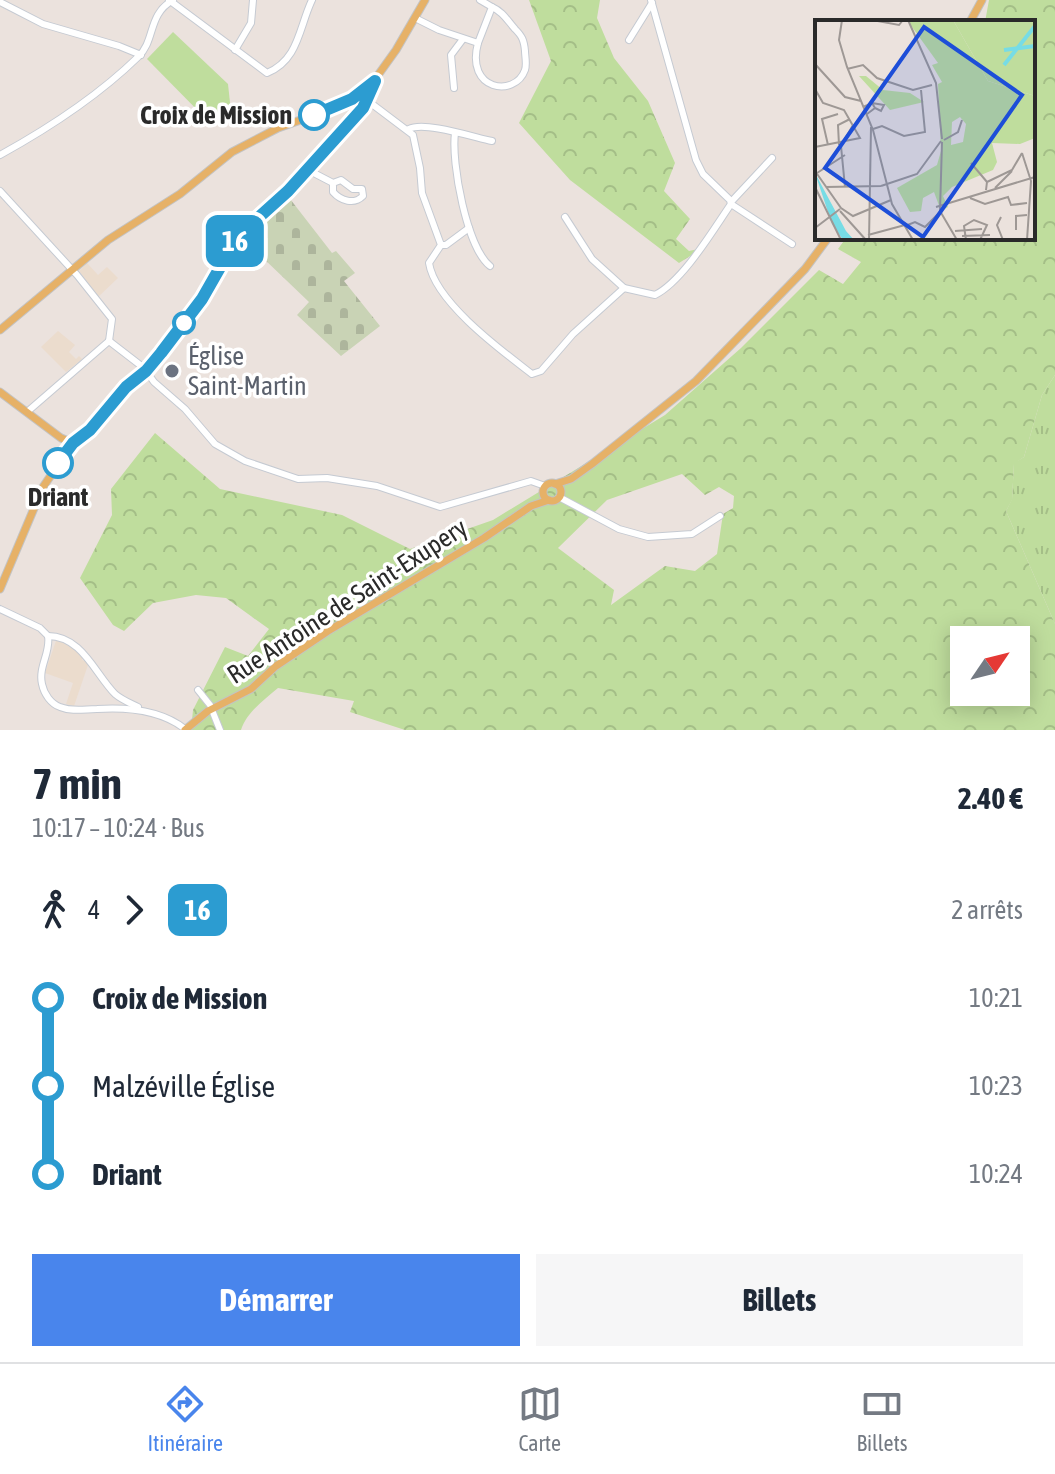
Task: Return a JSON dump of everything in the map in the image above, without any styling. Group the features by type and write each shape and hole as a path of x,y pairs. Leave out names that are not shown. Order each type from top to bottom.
{"main road":[{"path":"0,589 43,487 73,443 90,430 126,387 146,371 202,299 238,236 308,170 367,102 375,81 425,0"},
{"path":"971,20 982,0"},
{"path":"0,330 108,240 175,198 232,152 278,128 361,94 375,81"},
{"path":"549,500 544,489 558,490 696,381 815,257 826,240"},
{"path":"0,392 61,438 73,443"},
{"name":"Rue Antoine de Saint-Exupery","path":"531,506 544,489"},
{"name":"Rue Antoine de Saint-Exupery","path":"185,730 212,708 247,692 276,666 328,631 484,538 531,506 549,500 558,490"}],"street":[{"path":"0,155 56,123 141,55 156,16 170,0 269,73 297,45 304,16 312,0"},
{"path":"235,50 251,23 253,0"},
{"path":"483,1 503,14 523,38 524,73 509,85 489,83 476,71 474,58 492,7"},
{"path":"0,2 43,24 141,55"},
{"path":"629,40 651,2"},
{"path":"651,2 696,160 703,174 731,203 792,244"},
{"path":"415,18 478,43"},
{"path":"454,88 451,55 463,39"},
{"path":"361,94 367,102 409,129 413,135 422,193 441,245"},
{"path":"409,129 426,126 492,141"},
{"path":"455,133 456,175 469,228 476,248 490,266"},
{"path":"565,217 592,259 624,288 649,294 662,292 688,264 731,203 772,158"},
{"path":"308,170 333,183 344,181 353,189 362,189 363,196 357,200 341,199 333,192 333,183"},
{"path":"0,191 112,319 109,341 27,412"},
{"path":"469,228 446,245 441,245 429,268 451,303 501,351 536,375 577,330 624,288"},
{"path":"109,341 132,357 193,417 215,444 245,461 298,479 327,478 377,486 440,507 531,481 544,489"},
{"path":"558,490 619,529 648,537 692,534 720,516"},
{"path":"0,609 40,628 48,636 42,684 54,704 67,709 137,710 166,717 185,730"},
{"path":"48,636 57,636 81,651 118,697 138,707 137,710"},
{"path":"198,690 206,696 220,730"}],"shaded area":[{"path":"87,263 98,275 107,267 118,278 98,297 79,271"},
{"path":"58,331 75,345 69,352 76,359 79,356 82,359 66,372 41,347"},
{"path":"57,638 83,655 82,660 86,658 89,662 74,706 66,704 73,683 45,673"}],"green space":[{"path":"529,0 600,0 597,18 614,58 648,101 675,163 664,191 690,219 676,239 689,251 703,248 679,263 570,180 519,123 551,61"},
{"path":"989,0 1055,0 1055,375 1042,395 1024,457 1014,464 1012,500 1006,511 1055,624 1055,730 405,730 350,712 354,701 278,688 251,712 241,730 191,730 193,710 225,647 248,656 269,629 226,598 196,595 153,603 124,631 113,625 80,578 112,515 111,489 155,433 220,489 342,515 410,549 493,520 665,415 741,348 819,270 843,284 861,262 838,249 845,240 1035,240 1035,20 985,20","holes":["682,474 705,495 719,487 734,496 733,508 723,514 717,554 695,571 665,566 611,605 614,590 558,548 607,500"]},
{"path":"173,32 228,84 232,121 210,123 147,59"},
{"path":"287,195 332,253 336,251 355,273 344,281 380,326 341,356 297,315 309,302 263,258 257,264 235,243"},
{"path":"1055,375 1055,624 1006,511 1012,499 1014,463 1024,457 1042,395"}],"bus line":[{"name":"16","path":"58,463 73,443 90,430 126,387 146,371 161,353 202,299 238,236 288,191 363,108 375,81 352,99 314,115"}],"place":[{"name":"Croix de Mission","path":"314,115"},
{"name":"Église Saint-Martin","path":"172,371"},
{"name":"Driant","path":"58,463"}]}
